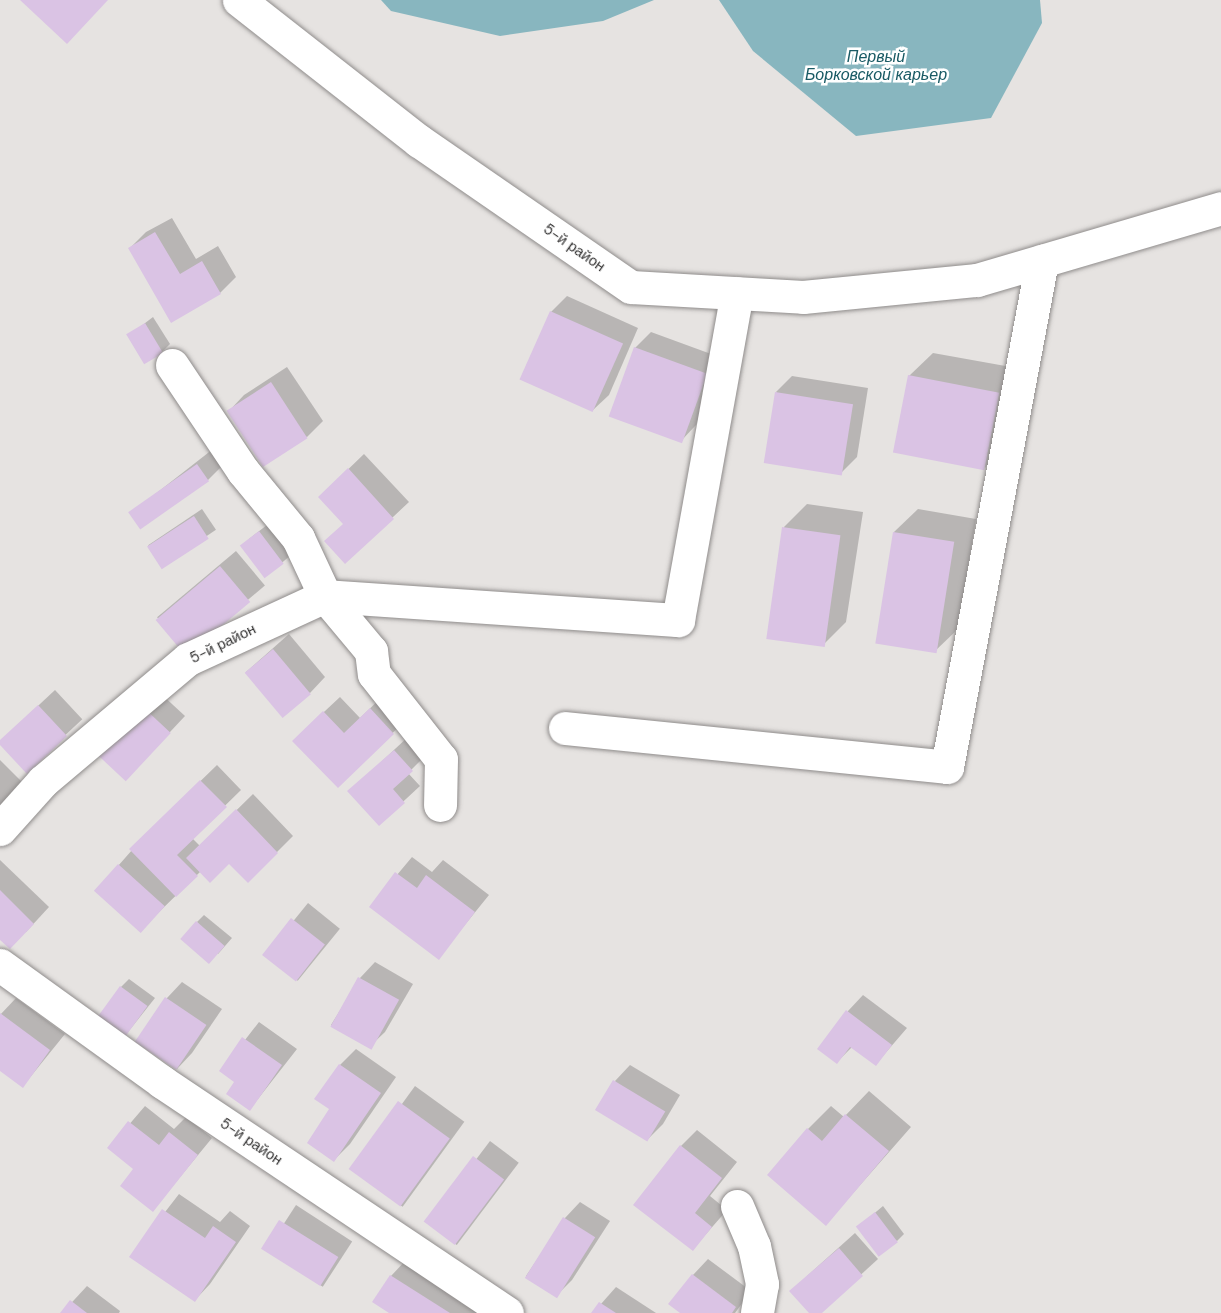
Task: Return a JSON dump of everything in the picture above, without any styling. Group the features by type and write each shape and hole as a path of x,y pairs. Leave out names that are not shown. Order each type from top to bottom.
{"street":[{"name":"5-й район","path":"239,0 419,141 631,287 803,297 977,279 1221,208"},
{"path":"565,728 947,767 1042,261"},
{"path":"325,596 678,620 737,293"},
{"path":"172,365 243,471 298,538 325,596 371,651 374,674 441,759 440,805"},
{"name":"5-й район","path":"0,829 43,781 188,659 325,596"},
{"name":"5-й район","path":"0,965 162,1082 507,1313"},
{"path":"737,1206 754,1246 762,1284 757,1313"}],"water":[{"path":"381,0 654,0 603,21 500,36 391,11"},
{"name":"Первый Борковской карьер","path":"719,0 1040,0 1042,23 991,118 856,136 753,51"}],"building":[{"path":"20,0 108,0 67,44"},
{"path":"155,232 180,274 202,261 221,294 171,323 128,248"},
{"path":"550,311 623,344 593,412 519,380"},
{"path":"145,323 163,353 144,364 126,334"},
{"path":"634,347 707,374 682,443 609,417"},
{"path":"908,375 999,393 984,470 893,453"},
{"path":"271,382 307,438 263,467 227,411"},
{"path":"775,392 853,404 842,475 764,463"},
{"path":"197,464 209,481 140,529 128,512"},
{"path":"348,468 394,519 345,564 324,541 343,524 318,497"},
{"path":"194,516 209,539 162,569 147,546"},
{"path":"782,527 840,535 825,647 766,639"},
{"path":"259,531 284,564 265,578 240,545"},
{"path":"893,532 954,542 937,653 875,644"},
{"path":"220,566 250,602 186,656 156,620"},
{"path":"273,649 311,694 283,718 245,673"},
{"path":"38,705 67,736 27,774 0,745 0,740"},
{"path":"143,707 171,733 126,781 98,755"},
{"path":"370,708 394,734 338,788 292,741 323,711 344,733"},
{"path":"394,750 413,771 393,789 405,803 379,826 347,791"},
{"path":"200,780 227,807 177,855 198,876 176,897 129,849"},
{"path":"236,809 278,853 248,883 229,864 210,883 186,858"},
{"path":"118,864 165,906 141,933 94,891"},
{"path":"395,872 417,888 426,875 475,912 439,960 369,907"},
{"path":"0,890 34,924 10,949 0,940"},
{"path":"291,918 325,944 296,982 262,955"},
{"path":"196,921 225,946 209,964 180,939"},
{"path":"358,977 399,1000 371,1050 330,1027"},
{"path":"120,986 148,1006 123,1039 96,1019"},
{"path":"165,997 206,1025 176,1070 135,1042"},
{"path":"846,1010 892,1045 876,1066 850,1047 837,1064 817,1049"},
{"path":"0,1013 50,1050 23,1088 0,1071"},
{"path":"242,1037 282,1065 250,1111 226,1094 234,1082 219,1071"},
{"path":"339,1064 381,1093 334,1162 307,1143 329,1109 314,1099"},
{"path":"613,1080 665,1111 647,1141 595,1110"},
{"path":"398,1101 450,1139 400,1207 349,1169"},
{"path":"845,1114 889,1151 826,1226 767,1175 807,1128 822,1141"},
{"path":"128,1121 159,1145 169,1132 198,1155 153,1212 120,1186 133,1169 107,1148"},
{"path":"680,1145 722,1178 695,1213 712,1227 693,1251 633,1205"},
{"path":"473,1156 504,1179 455,1245 424,1221"},
{"path":"162,1209 205,1238 213,1226 236,1242 195,1302 129,1257"},
{"path":"875,1212 898,1242 879,1257 856,1226"},
{"path":"563,1217 595,1237 557,1298 525,1278"},
{"path":"279,1220 338,1257 320,1286 261,1249"},
{"path":"839,1248 863,1276 822,1313 809,1313 789,1291"},
{"path":"692,1274 736,1307 732,1313 680,1313 668,1304"},
{"path":"390,1275 450,1313 389,1313 372,1302"},
{"path":"70,1300 87,1313 60,1313"},
{"path":"599,1302 616,1313 591,1313"}]}
